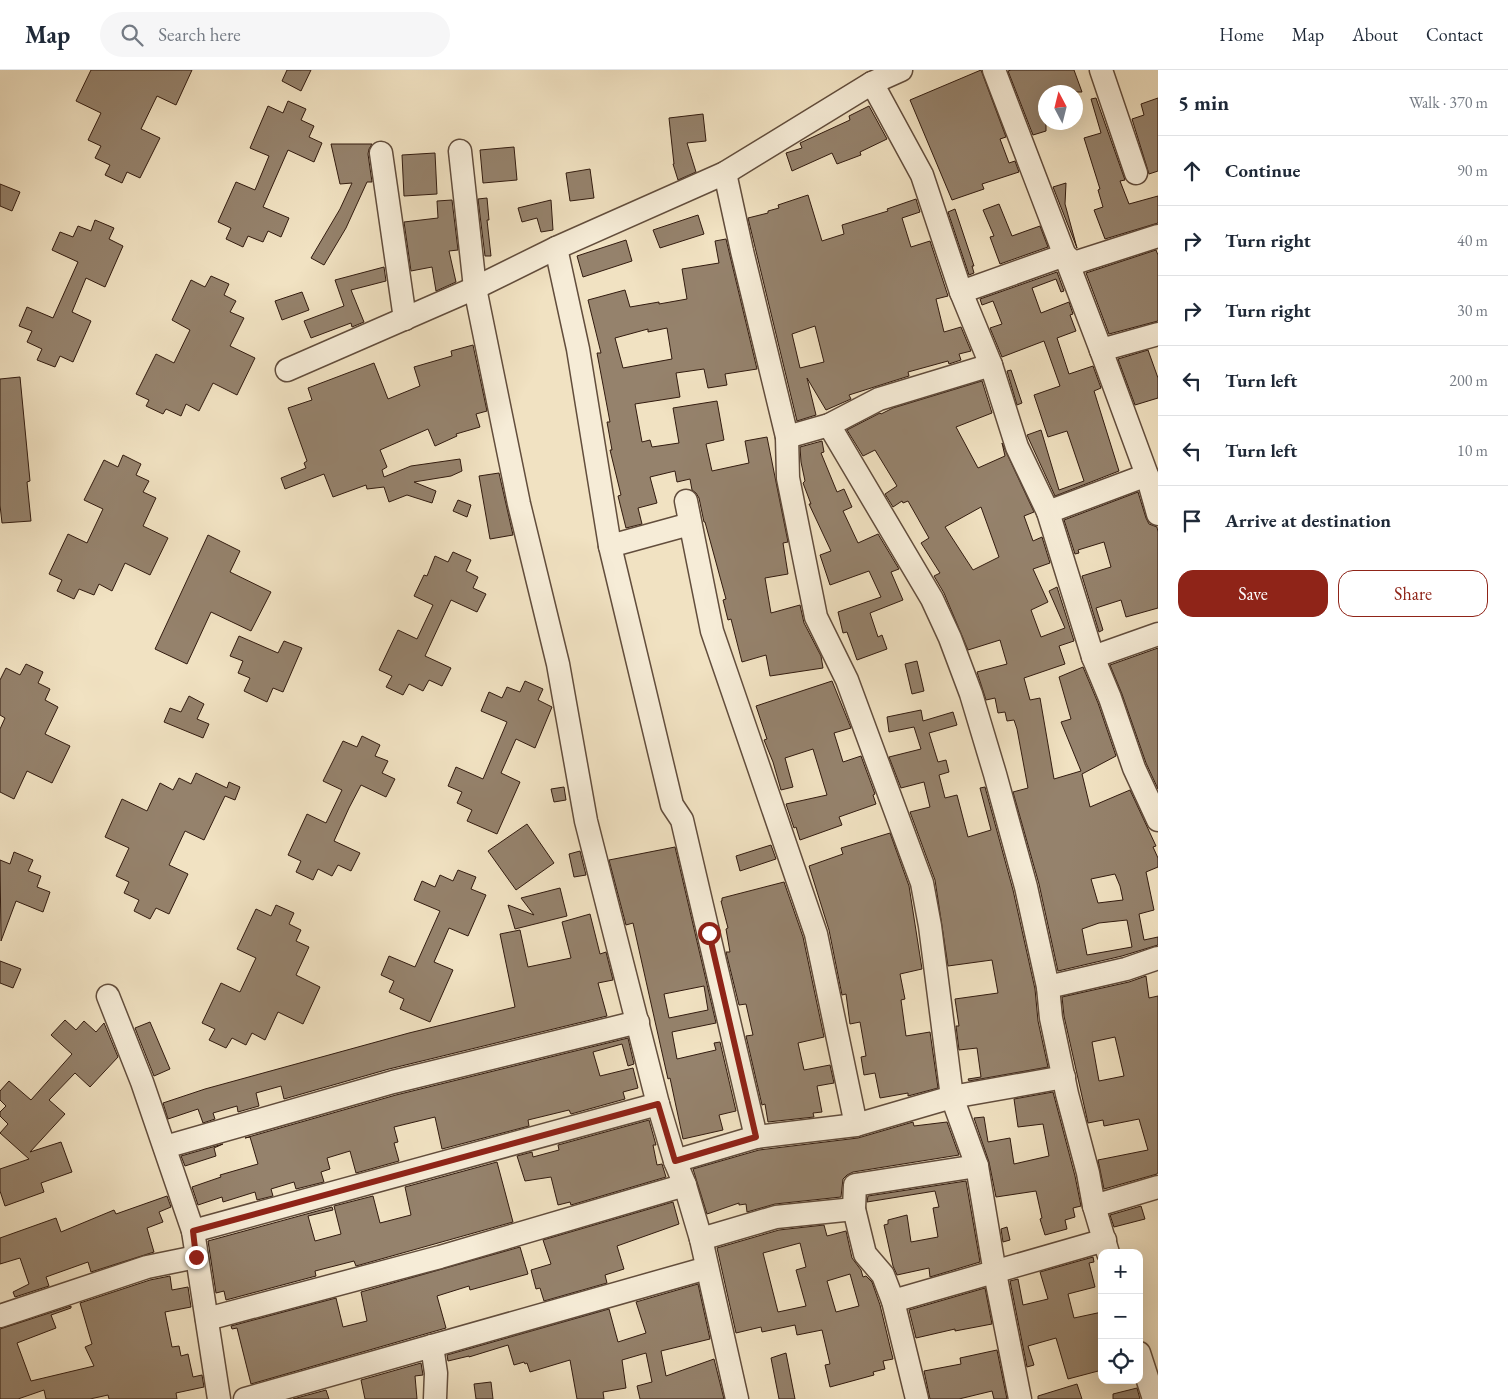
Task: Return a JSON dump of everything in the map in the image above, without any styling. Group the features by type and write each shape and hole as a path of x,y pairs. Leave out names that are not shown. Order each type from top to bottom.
{"street":[{"path":"287,370 475,288 556,248 725,173 872,83 901,70"},
{"path":"994,70 1101,350 1147,475 1158,514"},
{"path":"1101,70 1136,173"},
{"path":"872,83 922,175 961,292 991,366 1017,447 1048,512 1093,657 1110,698 1134,768 1157,816"},
{"path":"460,150 475,288 519,504 558,664 586,821 658,1104 701,1239 737,1399"},
{"path":"381,153 405,319"},
{"path":"725,173 787,437 788,478 816,617 847,680 922,883 930,926 952,1097 977,1166 995,1273 1020,1399"},
{"path":"1065,255 1074,263 1158,236"},
{"path":"556,248 578,349 610,546 672,805 682,820 756,1137"},
{"path":"961,292 1065,255"},
{"path":"1101,350 1158,334"},
{"path":"787,437 829,425 878,399 991,366"},
{"path":"829,425 932,599 950,638 971,694 1026,888 1048,987 1051,1018 1064,1077 1088,1173 1094,1206 1107,1246 995,1273 893,1301"},
{"path":"1048,512 1147,475"},
{"path":"686,501 712,631 816,934 856,1125"},
{"path":"610,546 690,524"},
{"path":"1093,657 1158,634"},
{"path":"1048,987 1126,969 1158,958"},
{"path":"108,996 142,1082 193,1231 219,1399"},
{"path":"165,1147 393,1082 638,1022"},
{"path":"675,1161 756,1137 856,1125 952,1097 1064,1077"},
{"path":"193,1231 658,1104"},
{"path":"917,1399 893,1301 883,1275 865,1254 854,1209 854,1185 977,1166"},
{"path":"207,1319 440,1257 685,1185"},
{"path":"1094,1206 1158,1187"},
{"path":"701,1239 776,1217 854,1209"},
{"path":"0,1316 147,1267 196,1257"},
{"path":"245,1399 707,1268"},
{"path":"432,1346 436,1374 435,1399"},
{"path":"1148,1364 1154,1399"}],"building":[{"path":"91,70 192,70 176,105 157,96 141,129 160,138 140,178 127,172 122,183 105,175 110,165 95,158 101,146 88,140 101,113 76,101"},
{"path":"287,70 311,70 301,91 282,81"},
{"path":"981,70 1006,137 1000,139 1009,163 1015,161 1019,172 982,184 984,189 952,200 910,100"},
{"path":"1074,70 1079,85 1038,85 1038,130 1046,131 1033,135 1008,71"},
{"path":"1096,98 1125,180 1120,181 1129,204 1158,196 1158,223 1105,239 1094,210 1103,207 1098,190 1100,189 1084,138 1101,133 1091,99"},
{"path":"1158,98 1158,171 1149,174 1132,119 1144,115 1141,104"},
{"path":"288,101 306,109 301,120 314,126 309,137 322,143 314,162 288,150 263,207 289,218 281,237 268,231 263,242 248,236 243,247 226,239 231,228 218,222 236,182 255,190 269,156 250,148 268,106 283,113"},
{"path":"869,106 887,139 860,152 861,155 837,164 832,153 792,171 786,153 802,148 800,143 850,120 849,116"},
{"path":"703,114 706,141 687,143 696,172 678,180 673,164 669,118"},
{"path":"331,144 372,144 368,154 372,182 367,182 346,228 324,265 311,258 340,209 352,183 340,184"},
{"path":"514,147 517,180 483,183 480,150"},
{"path":"435,153 437,194 404,196 402,155"},
{"path":"590,169 594,198 570,201 566,173"},
{"path":"1066,183 1065,204 1077,248 1053,187"},
{"path":"0,184 20,192 12,211 0,206"},
{"path":"808,195 822,241 844,234 842,225 888,211 887,209 916,199 920,212 902,218 911,247 930,241 948,296 936,299 944,332 961,327 971,351 959,354 961,360 949,364 948,361 908,372 909,376 849,395 851,399 826,410 807,378 816,415 797,421 748,218 768,213 768,211 779,208 778,205","holes":["815,326 824,362 800,368 792,334"]},
{"path":"487,198 489,220 487,220 491,256 485,256 478,199"},
{"path":"452,200 458,250 449,251 456,282 436,291 432,267 411,271 404,222 438,218 437,201"},
{"path":"551,200 553,230 541,232 537,218 522,222 518,208"},
{"path":"999,204 1012,236 1040,226 1048,247 1000,264 990,237 994,236 983,210"},
{"path":"955,209 974,266 972,266 974,273 969,275 948,212"},
{"path":"698,215 704,234 660,248 653,230"},
{"path":"95,220 114,228 109,239 123,246 105,287 86,278 72,312 91,321 73,362 60,356 55,367 37,360 42,349 27,342 32,331 19,326 27,307 53,318 78,262 52,250 60,232 73,237 78,226 91,231"},
{"path":"726,239 757,369 725,374 727,385 708,388 704,369 676,373 680,397 635,404 642,442 650,440 652,447 679,443 673,408 717,401 724,440 706,444 712,471 749,463 745,441 767,437 788,542 783,543 788,574 765,578 771,613 800,605 804,623 821,656 823,668 770,676 766,655 742,662 731,619 728,620 723,600 726,599 699,498 692,490 690,479 677,482 675,471 650,477 657,503 638,508 642,524 626,528 618,496 621,495 610,450 612,450 607,422 610,422 597,353 601,353 588,300 625,290 630,307 687,299 682,269 719,263 715,241","holes":["667,328 672,359 623,368 615,338 648,329 648,332"]},
{"path":"626,240 632,261 583,277 577,256"},
{"path":"1156,250 1158,255 1158,321 1109,334 1086,273"},
{"path":"384,267 386,281 351,290 364,322 352,327 351,323 311,338 304,321 344,306 335,280"},
{"path":"1057,272 1064,291 1061,292 1056,279 1032,288 1041,313 1069,302 1073,314 1070,315 1076,331 1057,338 1069,374 1093,366 1101,388 1094,391 1119,471 1055,496 1027,435 1041,430 1059,490 1084,481 1067,431 1048,437 1034,395 1060,386 1044,341 1002,357 990,328 1002,324 993,301 982,305 980,299"},
{"path":"211,276 229,284 224,295 236,301 230,312 244,318 230,346 255,358 237,395 213,383 199,411 186,404 181,416 166,409 163,414 146,406 149,400 136,394 156,354 174,363 190,330 172,320 191,280 205,287"},
{"path":"302,292 309,310 282,320 275,301"},
{"path":"473,345 487,411 476,414 480,427 456,434 457,436 435,446 428,429 380,450 387,467 382,470 384,477 411,466 460,459 462,471 451,476 414,482 436,491 432,503 407,495 389,502 384,487 367,489 366,485 333,497 324,474 285,489 281,478 306,468 304,463 307,461 288,408 312,400 308,388 374,363 388,399 420,386 414,367 452,356 451,351"},
{"path":"1148,350 1158,378 1158,398 1135,405 1118,359"},
{"path":"1011,370 1022,403 1017,405 1007,371"},
{"path":"20,377 30,481 27,482 31,521 2,523 0,505 0,379"},
{"path":"982,381 992,413 956,427 978,468 1005,456 1002,443 1034,512 1024,516 1033,541 1042,537 1050,563 1033,569 1048,602 1031,610 1041,637 1065,628 1049,591 1057,587 1074,641 1059,646 1065,664 1024,678 1030,700 1040,698 1054,779 1081,771 1061,722 1071,719 1059,677 1083,667 1098,703 1116,756 1082,774 1090,807 1130,790 1156,846 1153,847 1158,858 1158,867 1146,872 1154,910 1139,914 1144,940 1158,937 1158,945 1122,956 1058,971 1039,884 1013,792 1028,788 1017,729 1014,720 1007,721 1005,712 998,713 995,698 986,700 977,672 1007,664 1000,640 968,650 944,593 934,576 940,573 921,543 929,538 908,501 903,503 902,501 893,507 885,494 897,486 875,450 863,456 847,430 893,408","holes":["981,507 999,557 973,570 945,527","1115,874 1123,900 1098,903 1091,879","1127,920 1132,947 1087,955 1082,929 1099,923"]},
{"path":"822,441 824,452 821,453 837,492 844,489 852,507 843,511 858,543 878,534 899,569 891,572 903,600 870,613 878,637 882,635 887,649 857,660 847,632 843,633 838,612 881,597 869,571 830,585 820,555 831,551 809,504 811,504 803,483 805,481 800,447"},
{"path":"123,455 141,464 136,475 149,481 143,492 156,498 143,526 168,538 150,575 125,563 112,591 99,584 94,595 79,589 74,599 57,591 62,580 49,574 68,534 87,543 103,509 84,500 104,460 118,467"},
{"path":"499,473 513,535 490,539 479,476"},
{"path":"1138,492 1149,524 1157,527 1158,532 1158,608 1126,617 1121,600 1096,608 1103,630 1099,632 1082,576 1111,567 1104,542 1078,550 1079,553 1075,554 1064,520"},
{"path":"458,500 471,505 467,517 453,511"},
{"path":"208,535 240,551 230,572 271,592 251,631 211,612 187,664 155,649"},
{"path":"453,552 471,560 466,571 478,577 473,588 486,594 477,612 451,600 425,656 451,668 442,686 429,680 423,691 409,684 403,695 386,687 392,676 379,670 398,630 417,639 433,605 414,596 424,575 427,576 435,556 448,562"},
{"path":"239,636 278,653 284,641 302,648 283,692 273,688 267,702 244,691 250,678 238,673 243,661 230,656"},
{"path":"1158,648 1158,789 1146,763 1110,665"},
{"path":"917,661 924,691 912,694 905,664"},
{"path":"26,664 43,672 38,683 50,689 45,700 58,707 45,734 70,746 52,783 27,771 14,799 0,792 0,729 5,718 0,715 0,680 6,668 20,675"},
{"path":"525,681 543,689 538,700 552,707 535,748 516,739 501,773 520,782 497,834 467,821 472,810 457,803 462,792 448,786 456,767 483,779 507,722 481,711 489,692 502,698 507,687 520,692"},
{"path":"832,681 851,728 834,733 843,762 861,756 875,794 873,795 876,804 839,817 842,825 800,840 786,804 827,795 813,749 785,758 793,787 781,790 764,740 767,739 756,706"},
{"path":"189,696 204,704 197,719 209,724 203,738 164,722 170,708 181,712"},
{"path":"921,710 923,721 953,712 957,725 929,733 938,762 946,760 949,772 939,775 945,798 957,795 968,837 991,830 980,788 985,787 1013,890 1035,989 1038,1021 1048,1067 969,1081 968,1079 981,1077 977,1048 959,1050 956,1026 959,1026 955,999 998,993 992,960 948,966 935,880 910,812 930,807 924,782 901,788 889,757 921,749 914,727 889,732 887,717"},
{"path":"362,736 380,745 375,756 388,761 382,773 395,779 386,797 361,785 349,808 334,841 360,853 351,871 338,865 332,876 318,869 313,880 296,872 301,861 288,855 307,814 326,823 342,790 323,781 343,741 357,747"},
{"path":"196,773 227,788 229,782 240,787 235,800 225,796 204,840 185,831 169,865 188,874 169,914 156,908 150,919 134,911 139,900 124,893 129,882 116,876 129,848 105,837 122,799 147,811 160,783 173,790 179,778 191,784"},
{"path":"564,787 566,800 554,802 551,789"},
{"path":"527,824 554,863 516,890 488,851"},
{"path":"890,833 909,886 922,969 900,974 905,999 901,1000 906,1036 930,1032 938,1088 908,1096 908,1093 880,1098 875,1073 864,1075 861,1057 866,1056 860,1022 850,1024 846,994 842,995 829,930 809,866 843,854 841,848"},
{"path":"771,845 776,859 740,871 736,856"},
{"path":"675,847 716,1023 672,1032 677,1059 716,1050 714,1043 720,1042 736,1111 719,1115 723,1130 683,1139 633,923 626,925 609,860","holes":["704,986 708,1010 669,1018 664,994"]},
{"path":"580,851 586,875 574,877 569,854"},
{"path":"14,852 33,860 28,871 41,876 37,887 50,892 43,912 16,901 1,941 0,860 10,864"},
{"path":"458,870 476,877 471,889 486,895 468,936 449,928 434,962 453,970 430,1022 400,1009 404,999 389,992 394,981 381,975 389,956 415,967 440,911 414,900 422,881 435,887 440,875 453,881"},
{"path":"784,882 803,937 824,1037 798,1043 804,1070 830,1065 834,1083 817,1086 822,1112 813,1113 814,1117 768,1122 765,1104 762,1105 746,1036 753,1035 746,1004 739,1005 726,952 730,952 726,929 728,928 721,901 722,898"},
{"path":"560,888 567,916 515,929 508,905 534,915 521,898"},
{"path":"276,905 294,913 289,924 301,930 296,941 309,947 296,975 320,987 303,1024 278,1012 265,1040 252,1033 246,1045 232,1038 226,1048 209,1040 215,1029 202,1023 221,983 240,992 256,958 237,949 256,909 271,916"},
{"path":"590,914 600,954 606,952 613,980 598,983 607,1016 389,1069 284,1099 281,1086 256,1093 259,1106 238,1112 237,1106 213,1113 215,1119 203,1123 198,1109 168,1119 163,1103 205,1089 409,1033 515,1007 500,934 520,930 528,967 571,958 562,922"},
{"path":"0,961 21,969 13,988 0,983"},
{"path":"1146,976 1149,998 1158,996 1158,1172 1157,1174 1104,1189 1098,1160 1148,1150 1139,1119 1104,1126 1103,1120 1088,1123 1064,1016 1062,997 1129,982","holes":["1115,1037 1124,1076 1099,1081 1092,1042"]},
{"path":"65,1020 76,1030 84,1021 96,1032 104,1023 118,1057 90,1087 75,1073 49,1100 65,1114 30,1152 61,1142 72,1172 41,1183 44,1192 5,1206 0,1191 0,1169 29,1159 0,1133 8,1124 0,1116 0,1112 6,1106 0,1100 0,1091 9,1081 31,1100 72,1054 51,1035"},
{"path":"150,1022 170,1069 154,1076 135,1028"},
{"path":"628,1038 634,1064 628,1066 622,1044 593,1052 600,1076 633,1068 638,1088 623,1092 625,1099 571,1114 569,1110 528,1120 529,1126 442,1149 435,1117 394,1127 398,1142 394,1143 399,1161 356,1173 350,1151 327,1158 330,1169 321,1172 324,1182 296,1189 294,1182 271,1189 273,1196 257,1200 255,1192 223,1202 222,1197 198,1205 192,1187 221,1177 220,1175 258,1164 250,1137 245,1138 396,1095"},
{"path":"1053,1092 1081,1206 1073,1208 1075,1217 1065,1220 1067,1229 1045,1235 1040,1219 1042,1218 1036,1191 996,1197 989,1162 974,1118 984,1117 988,1142 1010,1138 1014,1164 1049,1156 1043,1124 1018,1127 1014,1099"},
{"path":"649,1120 656,1145 653,1145 657,1165 662,1164 666,1177 571,1205 570,1202 558,1205 551,1177 525,1181 517,1156 532,1152 533,1157 559,1150 558,1145"},
{"path":"913,1122 914,1126 947,1122 959,1155 853,1172 843,1179 841,1197 775,1204 747,1212 746,1204 739,1205 739,1203 707,1214 693,1169 759,1150 858,1138"},
{"path":"223,1144 214,1148 216,1156 185,1166 181,1156"},
{"path":"497,1162 513,1222 356,1266 354,1261 315,1271 316,1276 226,1300 224,1291 216,1293 208,1241 332,1207 333,1210 308,1216 315,1241 341,1234 334,1206 373,1196 380,1223 411,1215 405,1187"},
{"path":"966,1181 980,1262 930,1277 929,1268 897,1275 893,1266 884,1225 888,1224 888,1220 907,1215 911,1242 938,1237 933,1208 939,1207 935,1191 867,1202 868,1196"},
{"path":"167,1196 171,1207 159,1212 163,1222 147,1228 154,1252 91,1272 88,1262 46,1277 49,1286 15,1297 13,1292 29,1284 20,1258 0,1264 0,1238 56,1218 61,1232 114,1210 116,1214"},
{"path":"673,1202 679,1224 617,1246 624,1269 605,1275 607,1283 544,1301 540,1288 536,1289 531,1270 551,1264 543,1240"},
{"path":"1141,1206 1145,1219 1114,1227 1110,1215"},
{"path":"824,1225 827,1236 846,1231 852,1258 861,1270 863,1277 866,1276 872,1282 880,1305 893,1359 883,1361 885,1369 873,1372 874,1375 830,1387 825,1365 830,1364 822,1330 797,1335 795,1325 762,1332 761,1327 736,1333 717,1248 779,1230","holes":["800,1243 806,1267 796,1270 806,1306 778,1312 763,1253","850,1274 859,1306 836,1312 827,1281"]},
{"path":"1007,1227 1010,1240 1003,1242 1001,1229"},
{"path":"520,1247 528,1274 470,1290 469,1286 437,1296 446,1328 251,1384 237,1328 232,1329 231,1326 336,1298 343,1327 367,1321 361,1292"},
{"path":"1093,1257 1094,1262 1089,1263 1095,1287 1068,1294 1074,1318 1098,1313 1098,1371 1068,1379 1056,1338 1028,1346 1034,1365 1027,1367 1010,1281 1018,1279 1023,1305 1048,1299 1040,1272"},
{"path":"170,1276 172,1290 188,1287 191,1307 165,1312 172,1347 179,1346 181,1356 188,1354 193,1377 202,1375 204,1387 176,1393 177,1399 109,1399 108,1395 90,1399 46,1399 44,1390 18,1399 0,1399 0,1329 71,1306 71,1308 51,1315 56,1328 17,1343 31,1381 94,1366 85,1347 92,1344 80,1303 150,1280"},
{"path":"698,1284 710,1339 661,1351 666,1376 714,1359 724,1399 640,1399 637,1386 652,1382 646,1353 622,1360 626,1388 603,1392 604,1399 577,1399 570,1360 530,1372 527,1363 514,1365 508,1345 469,1357 448,1361 447,1355 609,1309 618,1342 646,1333 636,1302"},
{"path":"985,1288 992,1324 955,1331 955,1329 916,1338 909,1310"},
{"path":"997,1350 1007,1399 994,1399 992,1391 959,1399 930,1399 924,1371 961,1364 960,1358"},
{"path":"786,1353 795,1399 779,1399 771,1358"},
{"path":"421,1363 423,1375 415,1376 417,1399 365,1399 361,1380"},
{"path":"491,1382 493,1399 476,1399 474,1384"},
{"path":"1077,1384 1082,1399 1038,1399 1038,1396"},
{"path":"1137,1388 1140,1399 1113,1399 1113,1394"},
{"path":"326,1390 329,1399 293,1399"}],"route":[{"path":"196,1257 193,1231 658,1104 675,1161 756,1137 709,933"}]}
